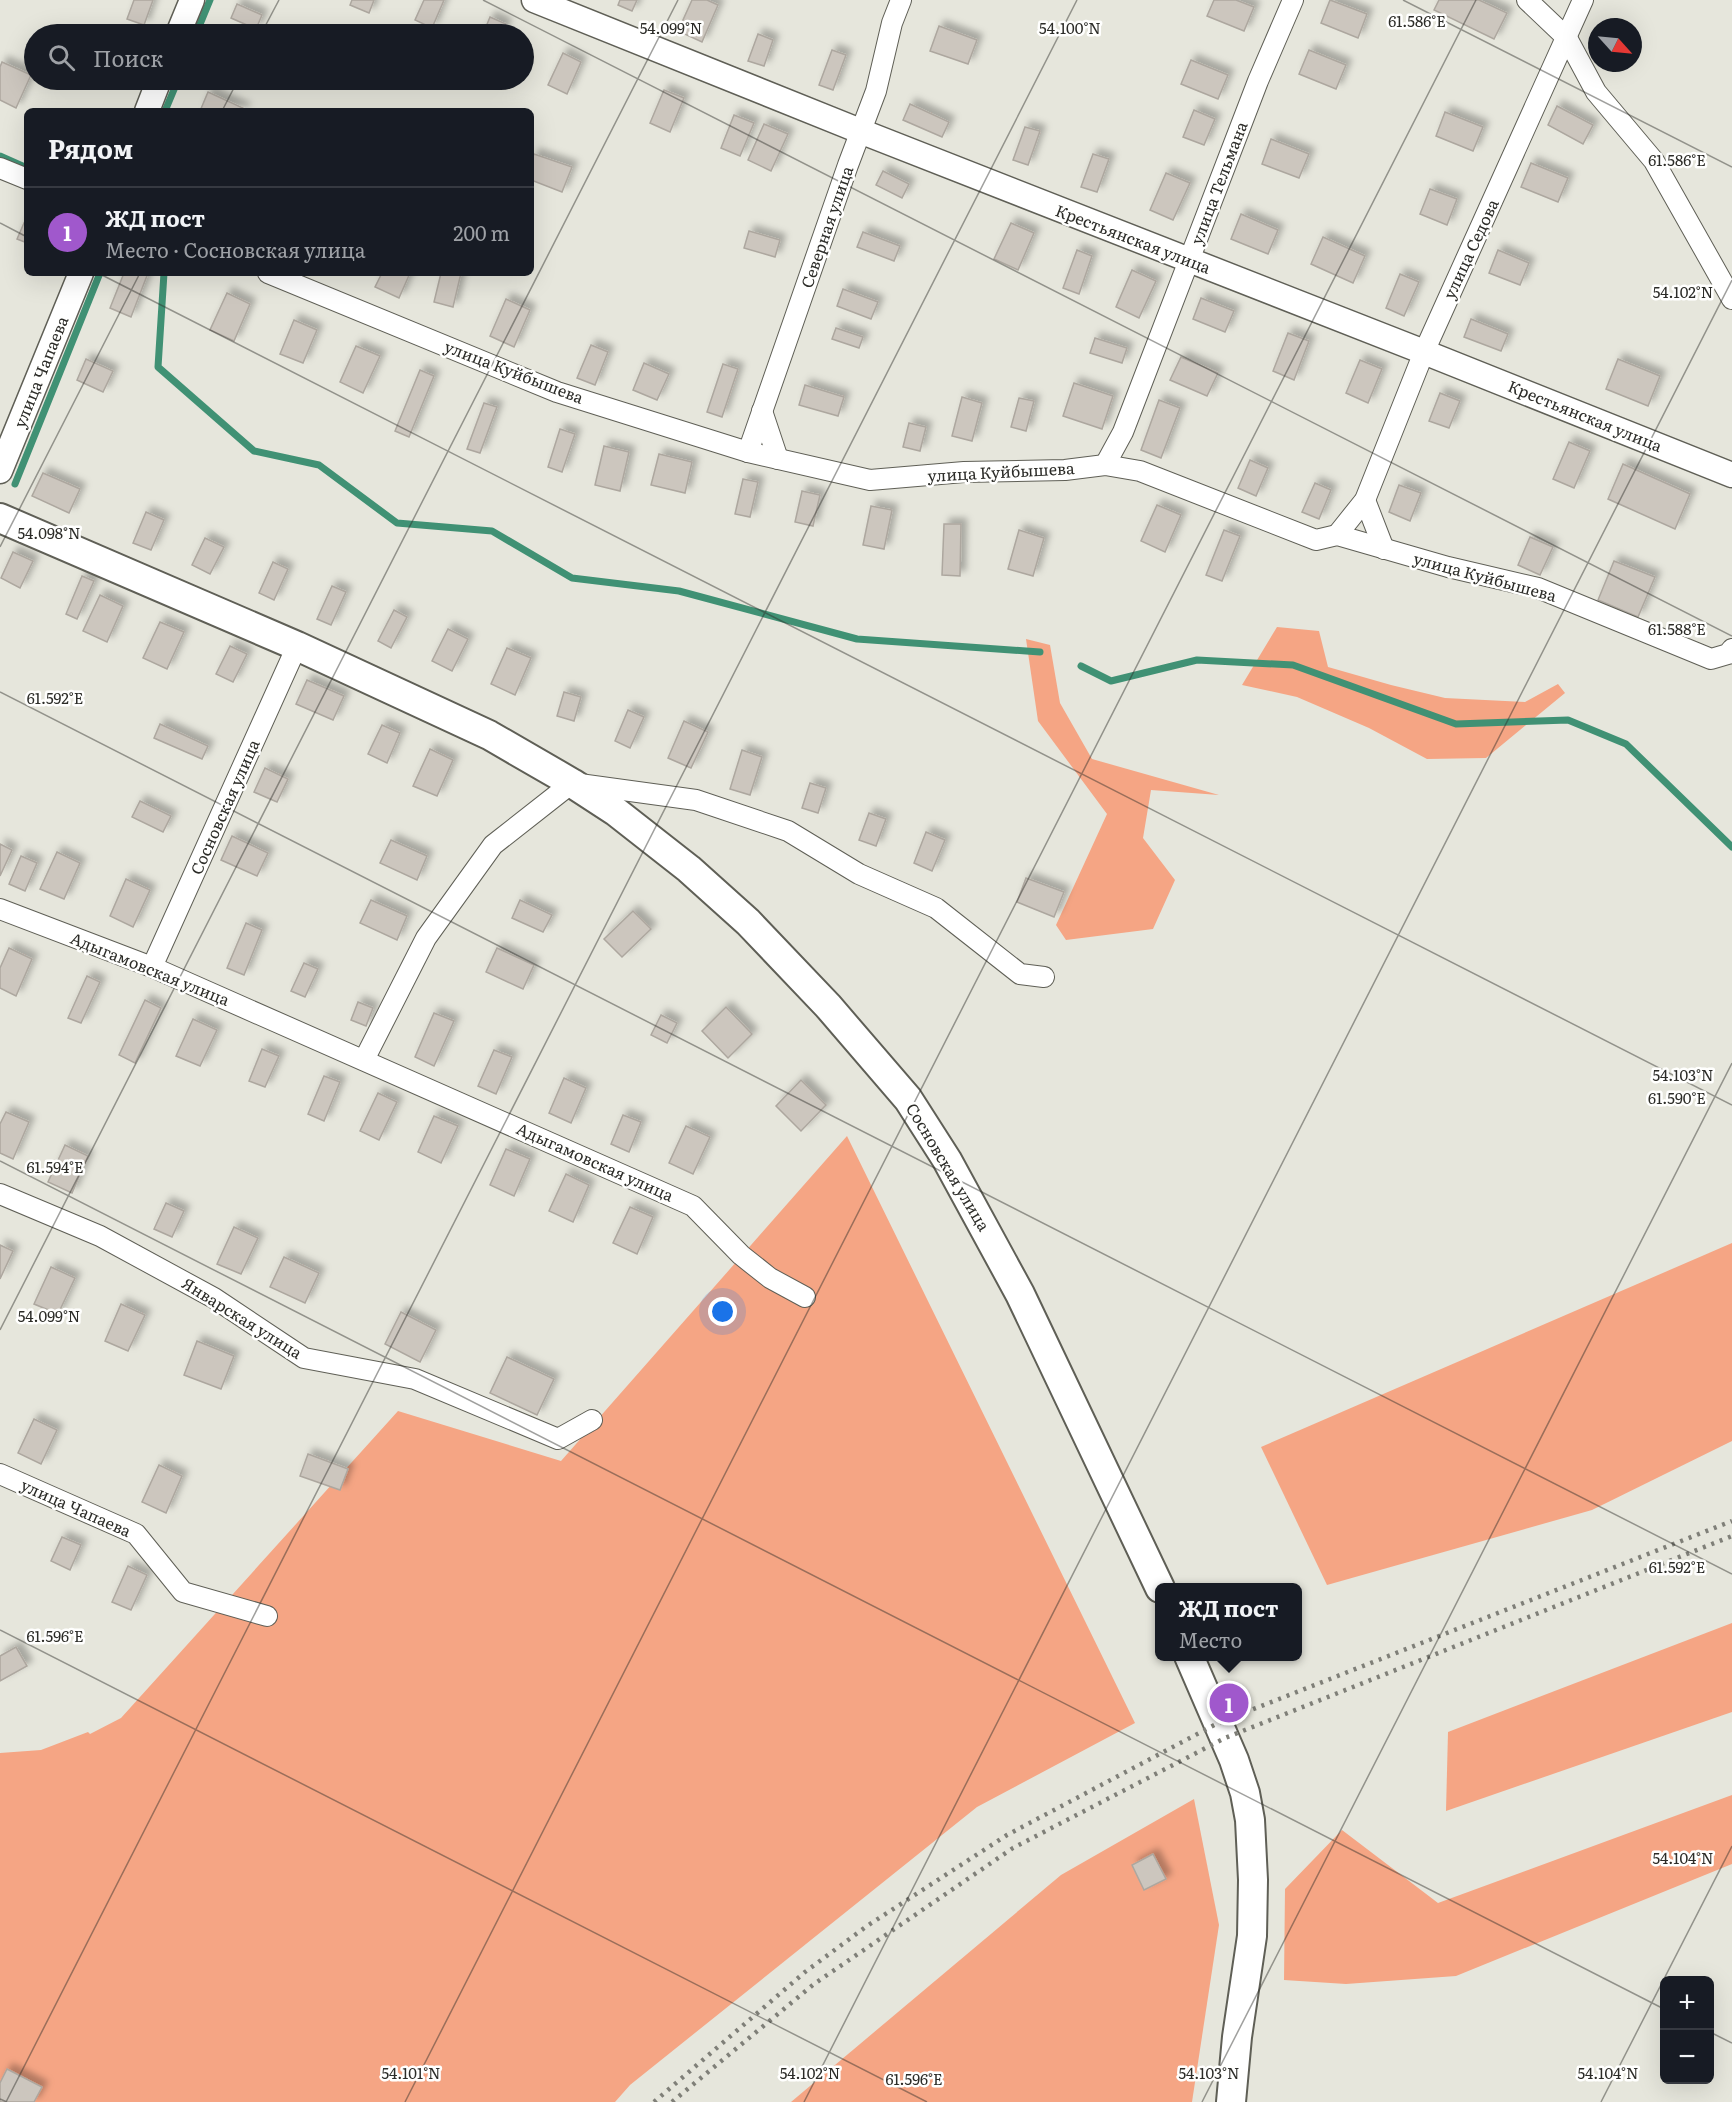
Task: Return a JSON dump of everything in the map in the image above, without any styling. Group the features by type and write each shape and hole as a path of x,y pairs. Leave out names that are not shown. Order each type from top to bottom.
{"main road":[{"name":"Сосновская улица","path":"0,518 297,646 489,735 615,811 689,869 748,922 828,1006 908,1099 947,1160 1020,1294 1158,1583"},
{"path":"1191,1661 1222,1730 1248,1811 1253,1880 1252,1936 1237,2037 1231,2102"}],"street":[{"path":"182,24 192,0"},
{"name":"Крестьянская улица","path":"534,0 1732,476"},
{"name":"Северная улица","path":"748,452 876,91 892,23 901,0"},
{"name":"улица Тельмана","path":"1105,465 1124,432 1258,81 1293,0"},
{"path":"1527,0 1567,38 1596,92 1654,161 1732,299"},
{"name":"улица Седова","path":"1337,535 1365,500 1424,352 1583,0"},
{"path":"148,108 155,90"},
{"path":"0,168 24,178"},
{"name":"улица Чапаева","path":"0,471 80,276"},
{"name":"улица Куйбышева","path":"275,276 557,392 748,452 870,480 964,472 1065,470 1105,465 1140,471 1316,540 1337,535 1448,567 1538,588 1711,658 1728,654 1732,649"},
{"path":"762,411 778,459"},
{"path":"1365,500 1384,549"},
{"name":"Сосновская улица","path":"152,967 297,646"},
{"path":"364,1060 426,938 493,845 572,783"},
{"name":"Сосновская улица","path":"572,783 696,800 788,831 859,874 936,908 1020,974 1044,976"},
{"name":"Адыгамовская улица","path":"0,909 152,967 693,1206 741,1255 770,1278 805,1297"},
{"name":"Январская улица","path":"0,1194 100,1236 214,1298 303,1358 415,1379 558,1439 592,1420"},
{"name":"улица Чапаева","path":"0,1474 136,1534 183,1592 267,1616"}],"shaded area":[{"path":"1277,627 1319,631 1328,667 1445,698 1525,702 1558,684 1565,693 1486,758 1427,759 1369,728 1297,697 1242,685"},
{"path":"1026,639 1050,645 1060,703 1092,759 1219,795 1151,790 1143,838 1175,880 1153,929 1066,940 1056,925 1107,814 1038,721"},
{"path":"847,1136 1135,1723 977,1807 630,2085 615,2102 0,2102 0,1753 41,1750 88,1732 90,1734 121,1718 398,1411 561,1461"},
{"path":"1732,1243 1732,1441 1592,1510 1327,1585 1261,1447"},
{"path":"1732,1623 1732,1712 1446,1811 1448,1732"},
{"path":"1732,1795 1732,1864 1456,1976 1346,1984 1284,1980 1285,1889 1342,1830 1438,1903"},
{"path":"1194,1799 1219,1925 1192,2102 791,2102 1061,1875"}],"building":[{"path":"134,0 153,0 144,24 127,19"},
{"path":"352,0 374,0 369,13 350,5"},
{"path":"424,0 444,0 434,24 424,24 415,20"},
{"path":"620,0 637,0 632,11 618,5"},
{"path":"692,0 707,0 718,5 702,42 678,31"},
{"path":"1214,0 1236,0 1254,7 1244,31 1207,16"},
{"path":"1330,0 1367,14 1358,38 1321,23"},
{"path":"1439,0 1479,0 1507,13 1494,39 1434,10"},
{"path":"237,4 262,15 258,24 245,24 231,18"},
{"path":"490,17 506,24 487,24"},
{"path":"939,26 977,40 968,64 930,51"},
{"path":"758,34 773,40 764,66 748,61"},
{"path":"832,50 846,55 833,90 819,85"},
{"path":"1309,50 1346,65 1336,89 1299,74"},
{"path":"563,53 581,62 567,94 548,85"},
{"path":"1191,60 1228,75 1218,99 1181,84"},
{"path":"2,62 24,72 24,90 16,108 0,100"},
{"path":"664,90 684,98 670,132 650,123"},
{"path":"208,92 243,108 201,108"},
{"path":"910,104 949,122 942,137 903,120"},
{"path":"1557,106 1593,125 1583,144 1548,125"},
{"path":"1194,110 1215,119 1204,145 1183,137"},
{"path":"1445,112 1483,127 1473,151 1436,136"},
{"path":"734,115 754,123 740,156 721,148"},
{"path":"764,124 788,134 771,171 748,160"},
{"path":"1025,127 1040,131 1028,165 1013,160"},
{"path":"1271,139 1309,154 1299,178 1262,164"},
{"path":"534,154 572,167 562,192 534,181"},
{"path":"1093,154 1109,159 1097,192 1081,187"},
{"path":"1531,163 1568,178 1558,202 1521,187"},
{"path":"883,171 909,184 902,198 876,185"},
{"path":"1166,173 1190,183 1173,220 1150,210"},
{"path":"1430,189 1457,199 1447,225 1420,214"},
{"path":"1241,214 1278,230 1268,254 1231,239"},
{"path":"24,223 24,242 17,239"},
{"path":"1011,223 1034,233 1018,270 994,259"},
{"path":"749,231 780,240 775,257 744,248"},
{"path":"863,232 900,246 894,261 857,247"},
{"path":"1323,237 1365,256 1353,283 1311,264"},
{"path":"1077,250 1092,256 1079,294 1063,288"},
{"path":"1498,250 1529,263 1520,285 1489,273"},
{"path":"1132,270 1156,281 1139,318 1116,307"},
{"path":"1400,274 1419,282 1404,316 1386,308"},
{"path":"123,276 147,276 131,317 110,308"},
{"path":"380,276 409,276 399,298 375,287"},
{"path":"440,276 460,276 453,307 434,302"},
{"path":"843,289 878,302 871,319 837,306"},
{"path":"227,293 250,304 234,341 210,330"},
{"path":"1201,298 1234,311 1225,332 1193,319"},
{"path":"506,299 530,310 514,347 490,336"},
{"path":"1471,319 1508,334 1501,351 1464,337"},
{"path":"294,320 317,330 303,363 280,354"},
{"path":"836,328 863,337 859,348 832,339"},
{"path":"1288,333 1309,341 1294,380 1273,371"},
{"path":"1095,338 1127,348 1122,363 1090,353"},
{"path":"591,345 608,352 595,385 577,378"},
{"path":"356,346 380,356 363,393 340,382"},
{"path":"1181,357 1218,373 1207,396 1170,380"},
{"path":"86,359 113,371 103,392 77,380"},
{"path":"1618,359 1660,376 1648,406 1606,389"},
{"path":"1360,360 1382,369 1368,403 1346,393"},
{"path":"644,363 669,374 657,400 633,390"},
{"path":"723,364 738,369 722,417 707,412"},
{"path":"420,370 434,376 409,437 395,431"},
{"path":"1074,383 1113,396 1102,429 1063,416"},
{"path":"805,385 844,397 838,416 799,405"},
{"path":"1440,393 1460,401 1449,428 1429,421"},
{"path":"962,397 982,403 972,441 952,436"},
{"path":"1019,398 1034,401 1026,431 1011,427"},
{"path":"1159,400 1180,408 1161,458 1141,450"},
{"path":"484,403 497,407 480,453 467,449"},
{"path":"909,423 926,427 920,451 903,447"},
{"path":"560,429 575,434 562,472 548,467"},
{"path":"1569,442 1590,451 1574,488 1553,479"},
{"path":"604,446 629,452 620,491 595,485"},
{"path":"659,454 692,462 685,493 651,485"},
{"path":"1250,460 1268,468 1256,496 1238,488"},
{"path":"1623,464 1690,494 1675,529 1608,499"},
{"path":"43,473 80,489 69,513 32,496"},
{"path":"743,479 758,482 750,517 735,514"},
{"path":"1315,483 1331,490 1319,519 1302,512"},
{"path":"1399,485 1421,493 1410,521 1389,512"},
{"path":"802,491 820,495 813,526 795,522"},
{"path":"1157,505 1181,515 1165,552 1141,541"},
{"path":"871,506 892,510 884,549 863,545"},
{"path":"146,512 164,520 151,550 133,543"},
{"path":"944,524 961,524 960,576 942,575"},
{"path":"1019,530 1044,538 1033,576 1008,569"},
{"path":"1224,530 1240,536 1222,581 1206,575"},
{"path":"1530,537 1553,547 1540,575 1518,565"},
{"path":"205,538 224,547 210,574 192,565"},
{"path":"13,552 33,561 20,588 1,578"},
{"path":"1614,561 1655,577 1638,617 1598,600"},
{"path":"273,562 288,569 274,600 259,593"},
{"path":"82,576 94,581 77,619 66,614"},
{"path":"332,586 346,592 331,625 317,619"},
{"path":"100,595 123,606 107,642 83,631"},
{"path":"394,610 407,617 391,648 378,641"},
{"path":"160,622 184,632 167,669 143,658"},
{"path":"448,629 468,639 452,671 432,661"},
{"path":"230,646 247,654 233,682 216,674"},
{"path":"507,648 531,658 515,695 491,684"},
{"path":"307,680 344,696 333,720 296,704"},
{"path":"564,692 581,697 574,721 557,716"},
{"path":"628,710 644,717 630,748 615,741"},
{"path":"684,721 708,732 691,768 668,758"},
{"path":"160,724 208,746 202,759 154,738"},
{"path":"382,725 400,733 387,763 368,754"},
{"path":"430,749 453,760 437,796 413,786"},
{"path":"742,750 762,757 750,795 730,789"},
{"path":"265,768 288,779 277,802 254,792"},
{"path":"810,783 826,788 818,813 802,808"},
{"path":"140,801 171,816 163,832 132,817"},
{"path":"869,813 886,819 876,846 859,840"},
{"path":"926,832 945,840 932,871 914,863"},
{"path":"232,836 268,853 257,876 221,860"},
{"path":"391,840 427,856 417,880 380,863"},
{"path":"0,844 12,850 0,876"},
{"path":"57,852 80,863 64,899 40,889"},
{"path":"21,856 37,863 25,891 9,884"},
{"path":"1026,878 1064,892 1054,917 1017,902"},
{"path":"126,879 150,890 133,927 110,916"},
{"path":"371,900 407,916 397,940 360,923"},
{"path":"520,900 552,915 543,932 512,918"},
{"path":"633,911 651,929 622,957 604,939"},
{"path":"246,923 262,930 244,975 227,968"},
{"path":"9,948 32,959 16,996 0,988 0,968"},
{"path":"497,948 534,965 523,989 486,972"},
{"path":"304,963 318,969 305,997 291,991"},
{"path":"87,976 100,982 81,1023 68,1018"},
{"path":"145,1000 161,1008 135,1063 119,1055"},
{"path":"358,1002 373,1008 366,1026 351,1020"},
{"path":"726,1007 752,1034 728,1058 702,1031"},
{"path":"434,1013 454,1021 434,1066 415,1057"},
{"path":"661,1015 677,1023 667,1043 651,1035"},
{"path":"193,1019 217,1030 200,1066 176,1056"},
{"path":"262,1049 279,1056 265,1087 249,1081"},
{"path":"494,1050 512,1057 496,1094 478,1086"},
{"path":"324,1076 340,1082 324,1121 308,1114"},
{"path":"564,1078 586,1088 571,1123 549,1113"},
{"path":"801,1080 826,1105 801,1131 776,1106"},
{"path":"378,1093 397,1102 379,1140 360,1131"},
{"path":"6,1112 29,1122 13,1159 0,1153 0,1124"},
{"path":"623,1115 641,1122 629,1152 611,1144"},
{"path":"434,1116 458,1126 441,1163 418,1152"},
{"path":"686,1126 710,1137 693,1174 669,1163"},
{"path":"65,1145 88,1156 72,1193 48,1182"},
{"path":"506,1149 530,1159 514,1196 490,1185"},
{"path":"566,1174 589,1185 573,1222 549,1211"},
{"path":"166,1203 184,1211 172,1237 154,1229"},
{"path":"630,1207 653,1217 637,1254 613,1243"},
{"path":"234,1227 258,1238 241,1274 217,1264"},
{"path":"0,1245 13,1251 0,1279"},
{"path":"284,1257 319,1273 305,1303 270,1287"},
{"path":"51,1267 75,1278 58,1314 34,1304"},
{"path":"121,1304 145,1315 128,1351 105,1341"},
{"path":"401,1312 436,1330 420,1362 385,1344"},
{"path":"197,1341 234,1356 221,1389 184,1375"},
{"path":"507,1357 554,1379 537,1415 490,1393"},
{"path":"34,1419 57,1430 41,1464 18,1453"},
{"path":"308,1454 348,1469 340,1490 300,1476"},
{"path":"159,1465 182,1476 166,1513 142,1502"},
{"path":"62,1537 81,1545 70,1570 51,1561"},
{"path":"128,1566 147,1575 131,1610 112,1602"},
{"path":"16,1647 27,1666 0,1681 0,1656"},
{"path":"1235,1693 1240,1706 1224,1712 1219,1700"},
{"path":"1153,1854 1166,1879 1144,1890 1132,1865"},
{"path":"7,2069 42,2087 34,2102 0,2102 0,2083"}],"waterway":[{"path":"200,24 210,0"},
{"path":"166,108 174,90"},
{"path":"0,156 24,167"},
{"path":"15,484 99,276"},
{"path":"164,276 158,367 254,451 319,465 397,523 492,531 572,578 679,591 857,639 1040,652"},
{"path":"1081,666 1111,681 1197,660 1293,665 1456,724 1568,720 1626,744 1732,847"}],"railway":[{"path":"654,2102 805,1972 867,1926 1007,1835 1218,1723 1732,1521"},
{"path":"672,2102 814,1984 1013,1848 1225,1738 1732,1536"}],"place":[{"name":"ЖД пост","path":"1229,1703"}]}
